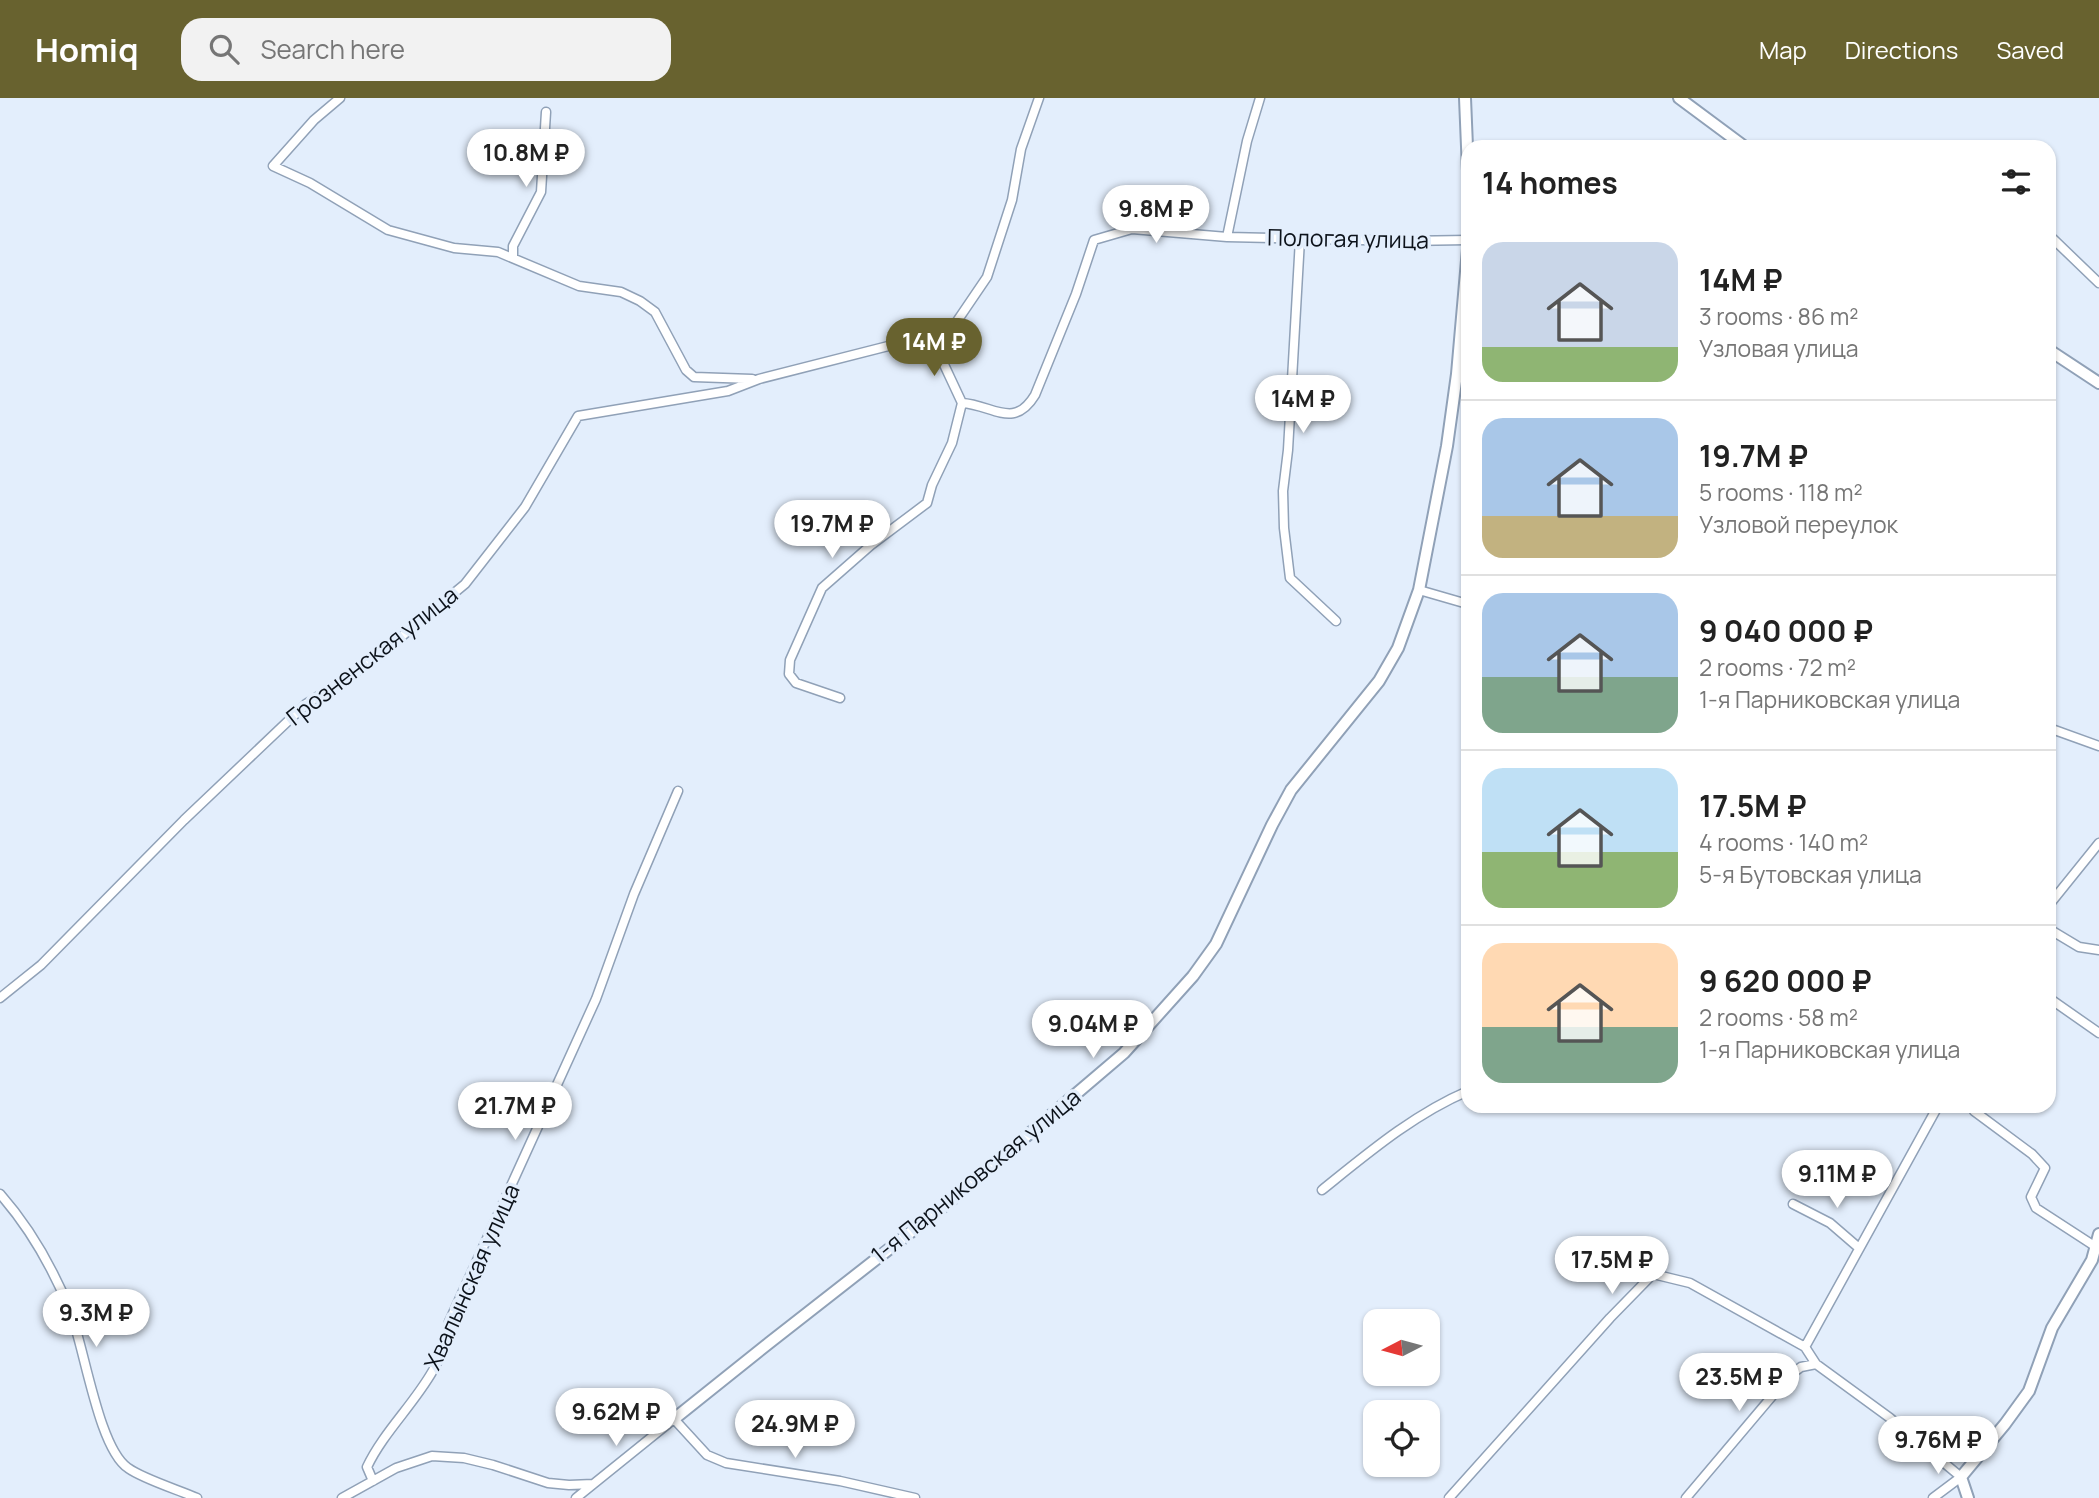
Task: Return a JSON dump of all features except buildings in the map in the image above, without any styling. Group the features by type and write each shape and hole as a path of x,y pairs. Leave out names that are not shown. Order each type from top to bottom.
{"street":[{"path":"340,98 314,120 273,166 310,183 388,230 454,248 498,252 579,286 621,292 655,312 686,370 694,377 759,379 908,341 933,341 949,333 987,277 1012,200 1021,149 1039,98"},
{"path":"1227,237 1247,141 1260,98"},
{"path":"1465,98 1467,140"},
{"path":"1679,98 1736,140"},
{"path":"513,258 513,246 541,192 546,112"},
{"name":"Пологая улица","path":"962,403 1003,413 1016,414 1027,408 1035,395 1076,294 1094,240 1132,229 1227,237 1461,240"},
{"path":"1300,239 1288,450 1283,491 1284,528 1290,578 1336,621"},
{"path":"2056,242 2099,284"},
{"name":"1-я Парниковская улица","path":"674,1419 948,1203 1124,1053 1193,976 1216,944 1291,790 1379,681 1398,648 1419,590 1447,446 1461,329"},
{"path":"840,698 796,683 789,674 790,660 822,587 871,545 927,503 932,485 952,443 962,403 933,341"},
{"path":"2056,355 2099,383"},
{"name":"Грозненская улица","path":"0,998 41,965 184,821 306,704 366,666 465,584 525,508 578,416 728,391 759,379"},
{"path":"1419,590 1461,601"},
{"path":"2056,731 2099,746"},
{"name":"Хвалынская улица","path":"373,1481 367,1468 374,1452 415,1400 434,1367 448,1333 449,1322 596,999 634,894 678,791"},
{"path":"2056,896 2099,843"},
{"path":"2056,933 2079,947 2099,950"},
{"path":"2056,1003 2099,1033"},
{"path":"1322,1190 1378,1145 1438,1104 1461,1094"},
{"path":"1805,1347 1934,1113"},
{"path":"1976,1113 2032,1154 2045,1168 2031,1197 2036,1208 2096,1247"},
{"path":"0,1194 16,1212 50,1265 71,1312 106,1432 115,1453 127,1468 197,1498"},
{"path":"1793,1204 1830,1223 1859,1248"},
{"path":"1933,1498 1961,1477 2029,1391 2052,1328 2096,1262 2099,1234"},
{"path":"1449,1498 1653,1274 1690,1283 1805,1347 1816,1364 1890,1418 1961,1477 1968,1498"},
{"path":"1686,1498 1790,1375 1801,1367 1816,1364"},
{"path":"576,1498 674,1419 707,1455 726,1464 840,1481 915,1498"},
{"path":"342,1498 396,1468 432,1456 464,1458 548,1483 593,1484"}]}
